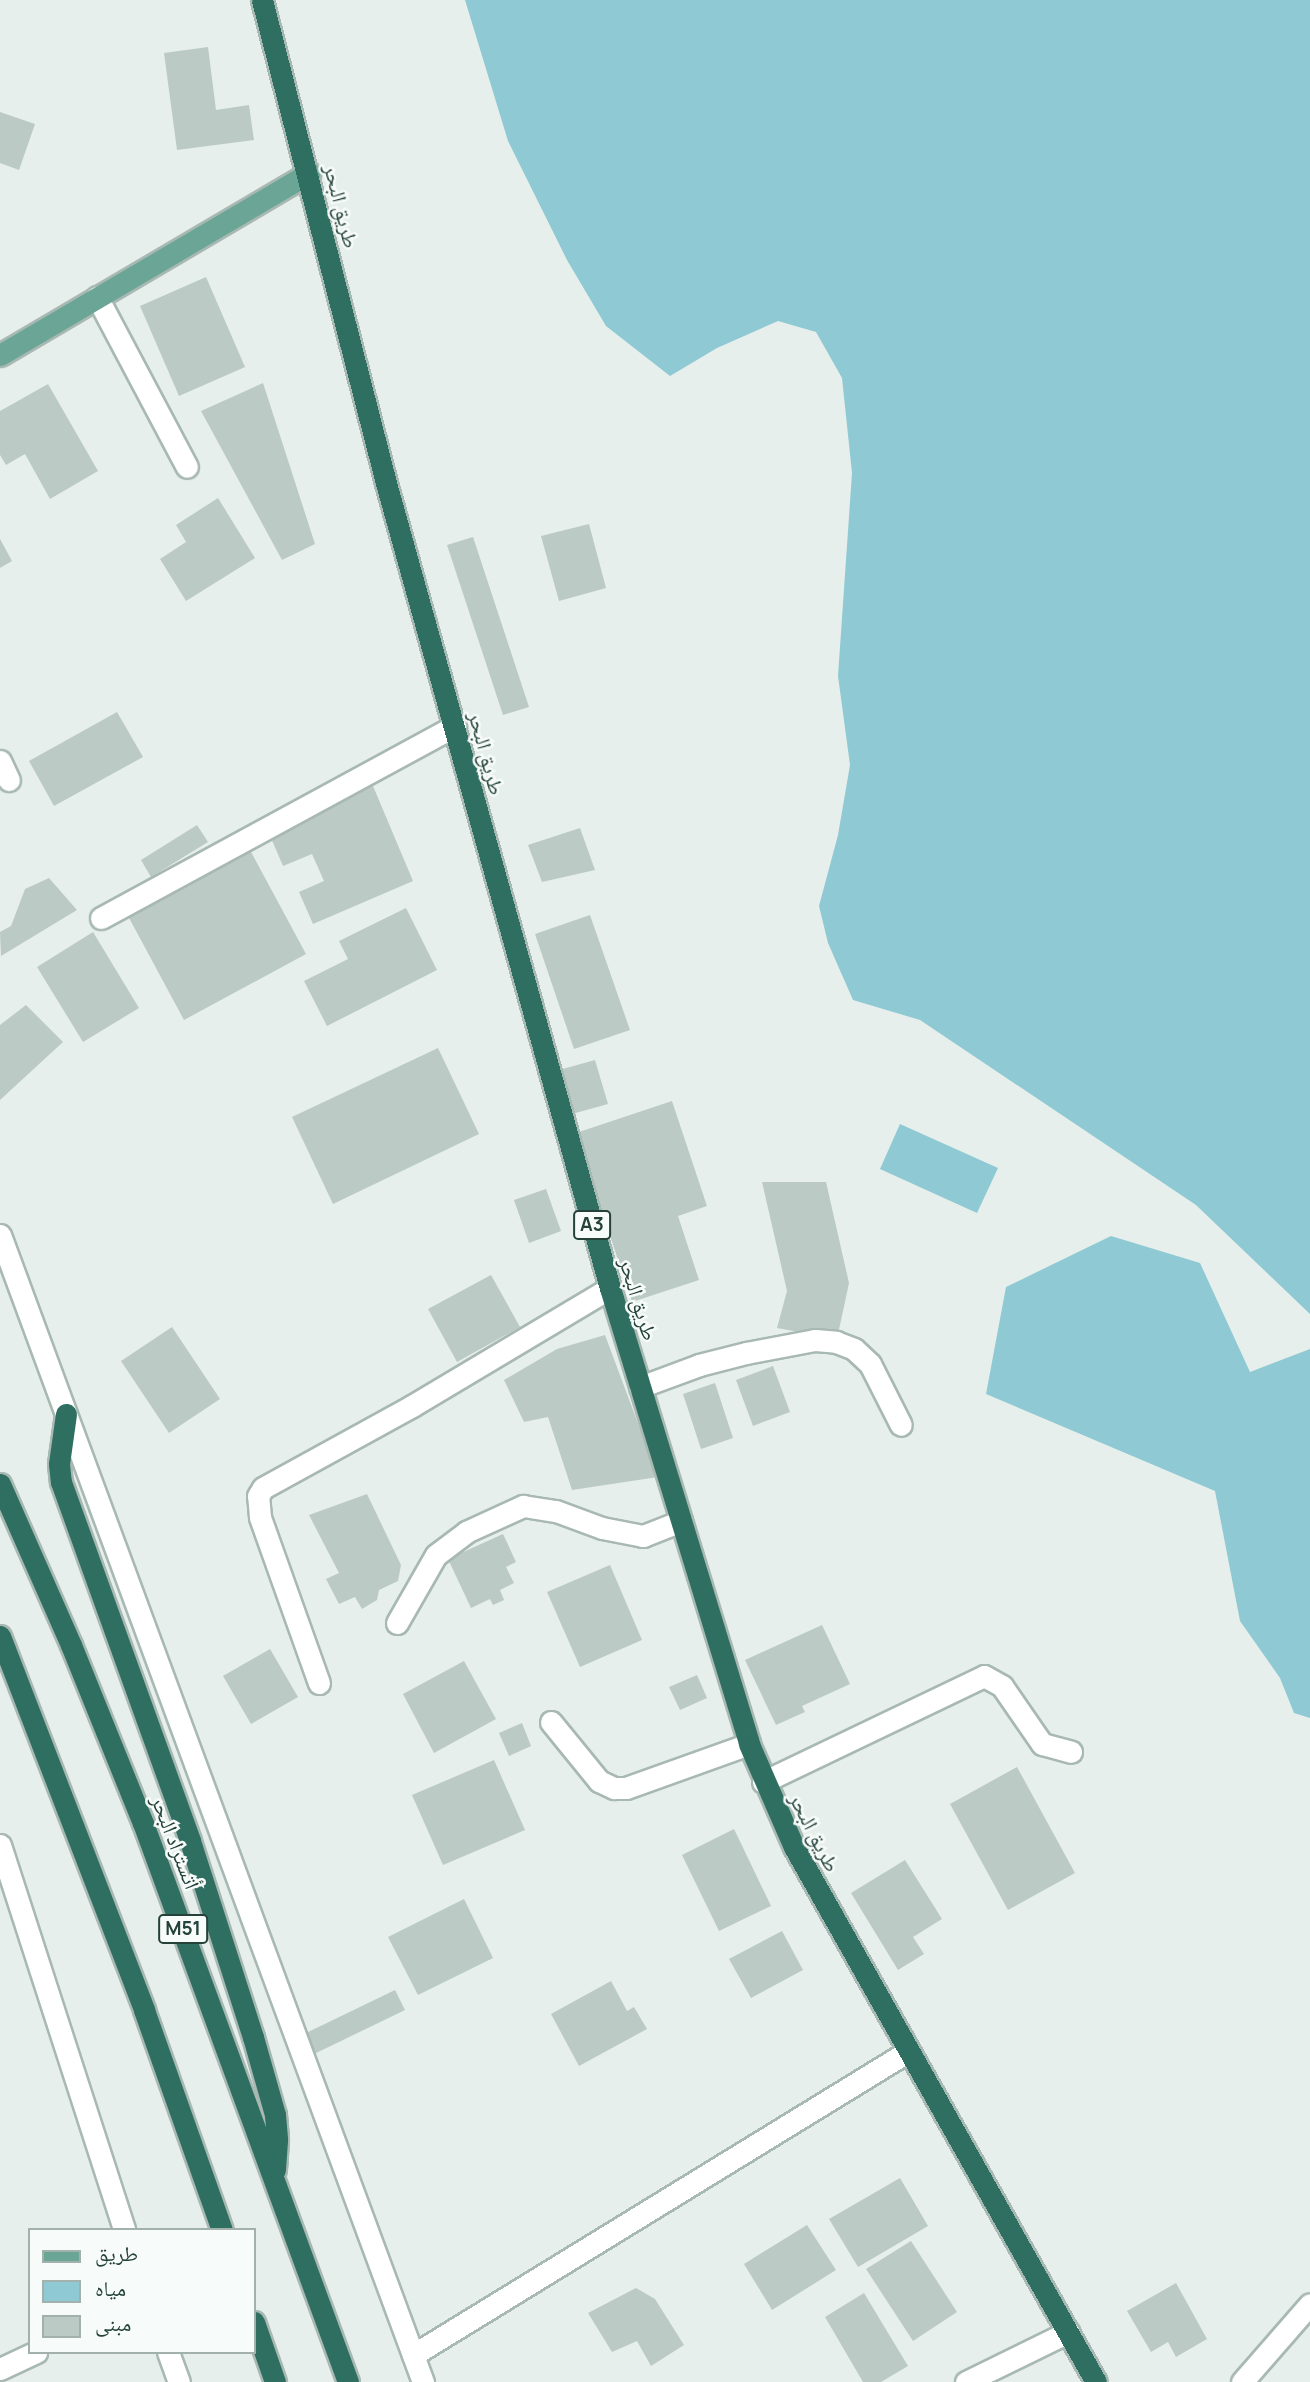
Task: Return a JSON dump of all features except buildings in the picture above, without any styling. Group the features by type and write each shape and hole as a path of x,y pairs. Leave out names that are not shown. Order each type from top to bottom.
{"highway":[{"name":"طريق البحر","path":"262,0 309,173 386,483 610,1288 748,1744 794,1847 907,2052 1096,2382"},
{"path":"66,1414 59,1464 61,1482 190,1841 253,2038 275,2115 277,2140 274,2175"},
{"name":"أتستراد البحر","path":"0,1484 71,1645 143,1822 348,2382"},
{"path":"0,1636 145,2010 221,2228"},
{"path":"256,2328 275,2382"}],"main road":[{"path":"0,355 309,173"}],"street":[{"path":"97,298 187,467"},
{"path":"101,918 455,726"},
{"path":"0,1235 423,2382"},
{"path":"320,1683 260,1517 258,1496 263,1488 400,1412 610,1288"},
{"path":"640,1387 699,1365 746,1353 815,1340 836,1342 854,1349 870,1364 901,1425"},
{"path":"397,1623 436,1555 466,1532 523,1506 556,1511 602,1528 643,1536 681,1521"},
{"path":"763,1782 984,1676 1002,1686 1042,1744 1071,1752"},
{"path":"551,1722 599,1781 614,1788 626,1788 748,1744"},
{"path":"0,1845 123,2228"},
{"path":"413,2355 907,2052"},
{"path":"1242,2382 1310,2304"},
{"path":"965,2382 1068,2332"},
{"path":"0,2369 32,2354"},
{"path":"169,2354 179,2382"}],"water":[{"path":"465,0 1310,0 1310,1314 1196,1205 920,1020 853,1000 828,943 819,906 838,835 850,765 838,676 852,473 842,378 816,332 778,321 717,348 670,376 606,326 567,260 508,141"},
{"path":"900,1124 998,1168 977,1213 880,1169"},
{"path":"1111,1236 1200,1263 1250,1372 1310,1349 1310,1718 1294,1713 1280,1678 1240,1621 1215,1491 986,1394 1006,1287"}]}
